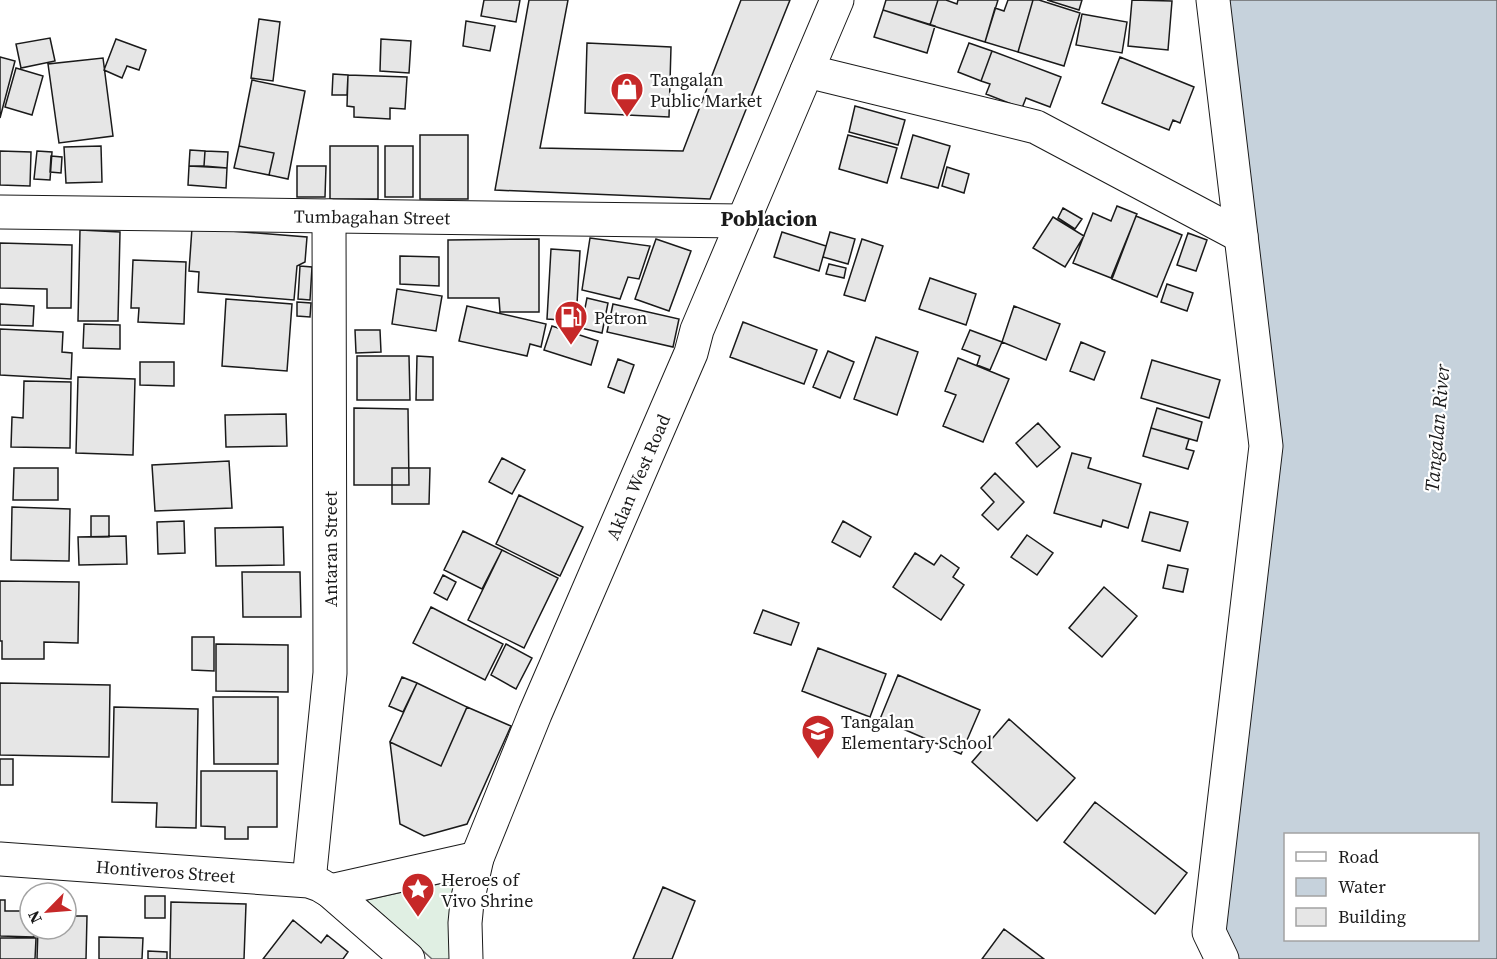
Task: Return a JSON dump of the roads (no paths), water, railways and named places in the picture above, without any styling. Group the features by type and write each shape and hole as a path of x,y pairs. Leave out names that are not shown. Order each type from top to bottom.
{"street":[{"name":"Aklan West Road","path":"466,959 467,902 477,858 535,714 690,353 697,330 837,0"},
{"path":"1213,0 1266,446 1209,932 1222,959"},
{"path":"807,70 1036,127 1241,236"},
{"name":"Tumbagahan Street","path":"0,212 743,221"},
{"name":"Antaran Street","path":"319,886 330,673 329,216"},
{"name":"Hontiveros Street","path":"0,859 319,886 477,858"},
{"path":"319,886 408,959"}],"water":[{"name":"Tangalan River","path":"1223,0 1497,0 1497,959 1233,959 1222,922 1282,448"}],"place":[{"name":"Tangalan Public Market","path":"627,118"},
{"name":"Petron","path":"571,346"},
{"name":"Tangalan Elementary School","path":"818,760"},
{"name":"Heroes of Vivo Shrine","path":"418,918"}],"district":[{"name":"Poblacion","path":"769,218"}]}
